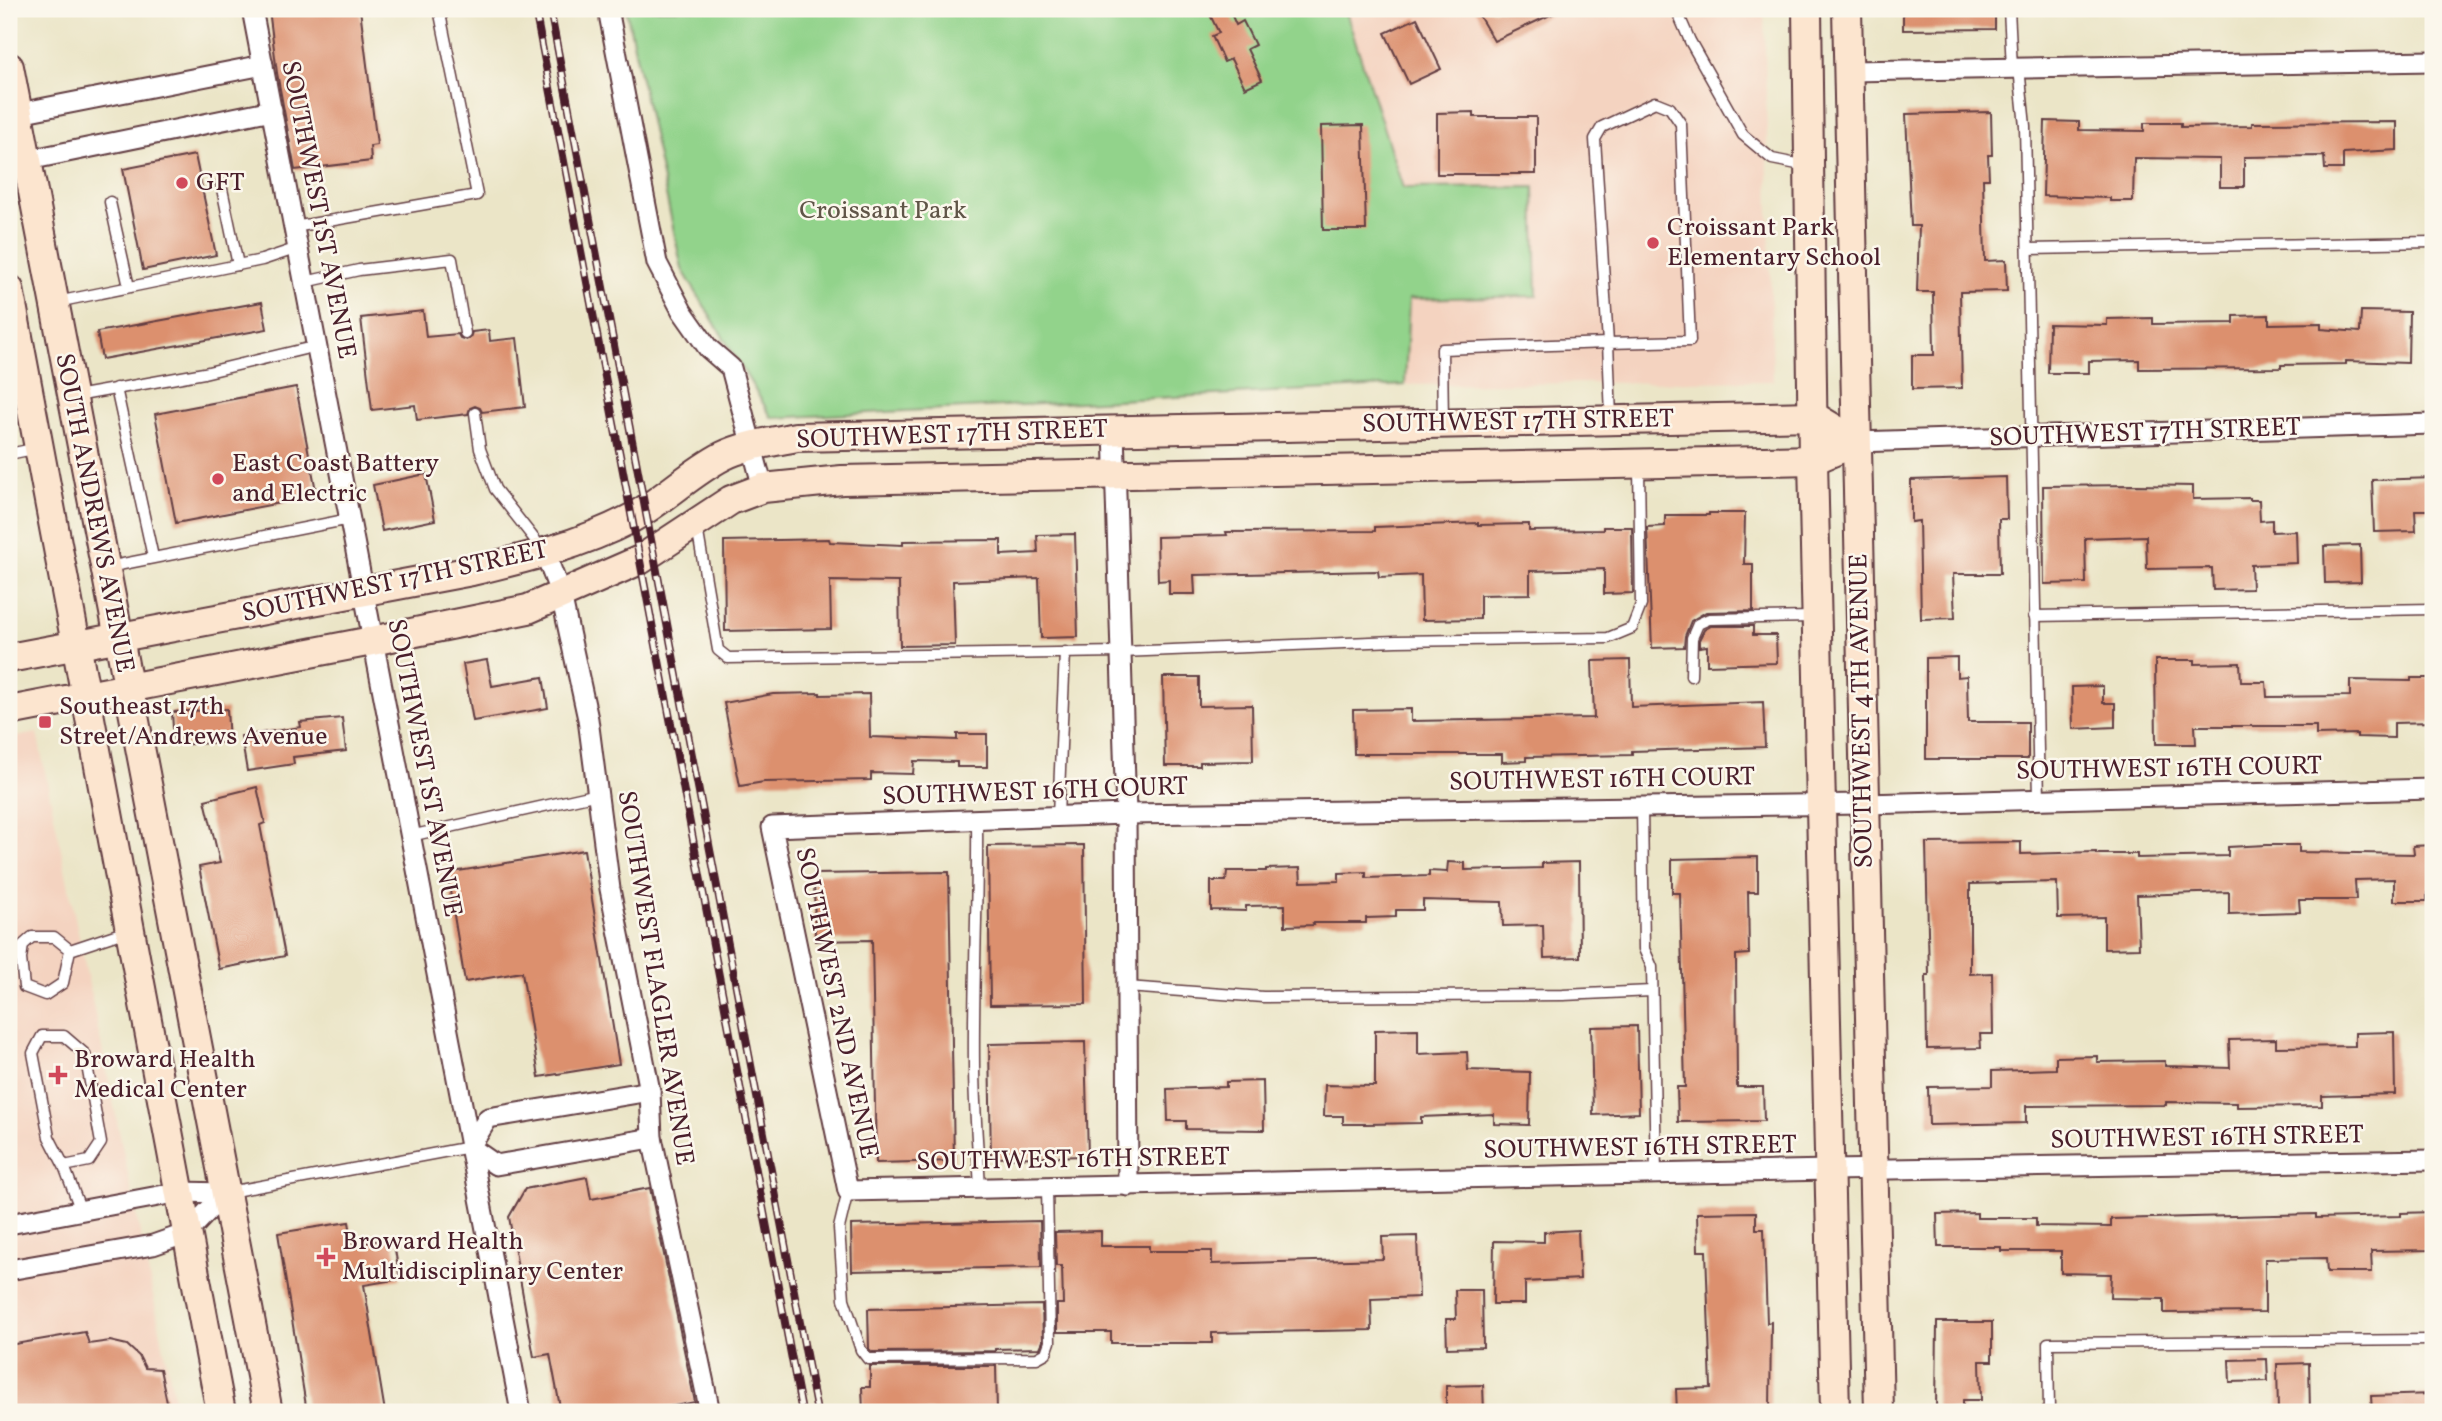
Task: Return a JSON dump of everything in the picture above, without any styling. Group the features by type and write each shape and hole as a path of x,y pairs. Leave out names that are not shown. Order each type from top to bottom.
{"main road":[{"name":"SOUTHWEST 4TH AVENUE","path":"1807,9 1813,460 1835,1412"},
{"name":"SOUTHWEST 4TH AVENUE","path":"1847,9 1879,1412"},
{"name":"SOUTH ANDREWS AVENUE","path":"9,67 18,162 54,303 268,1412"},
{"name":"SOUTH ANDREWS AVENUE","path":"9,289 221,1412"},
{"name":"SOUTHWEST 17TH STREET","path":"9,658 472,571 545,553 595,536 632,518 724,455 796,437 1813,416"},
{"path":"1813,416 1856,442"},
{"name":"SOUTHWEST 17TH STREET","path":"9,711 528,608 640,560 731,500 764,488 842,480 1813,460 1856,442"}],"street":[{"name":"SOUTHWEST 1ST AVENUE","path":"252,9 521,1412"},
{"path":"608,9 657,263 708,348 731,368 764,488"},
{"path":"1849,71 2433,61"},
{"path":"13,114 263,65"},
{"path":"18,162 272,110"},
{"name":"SOUTHWEST 17TH STREET","path":"1856,442 2433,425"},
{"path":"1114,430 1126,814 1128,1186"},
{"name":"SOUTHWEST FLAGLER AVENUE","path":"545,553 561,595 588,719 610,889 650,1091 652,1138 710,1412"},
{"name":"SOUTHWEST 16TH COURT","path":"772,827 1126,814 1865,804 2433,789"},
{"name":"SOUTHWEST 2ND AVENUE","path":"772,827 848,1191"},
{"path":"650,1091 488,1118 470,1147 496,1165 652,1138"},
{"name":"SOUTHWEST 16TH STREET","path":"848,1191 2433,1160"},
{"path":"9,1224 180,1192 225,1192"},
{"path":"9,1270 153,1245 187,1233 225,1192"}],"lane":[{"path":"294,227 477,195 439,9"},
{"path":"1676,9 1690,41 1743,135 1772,159 1810,167"},
{"path":"2009,9 2025,126 2039,799"},
{"path":"1443,423 1442,349 1608,343 1690,341 1681,124 1670,108 1655,102 1602,127 1595,139 1608,343 1611,420"},
{"path":"220,184 238,265"},
{"path":"110,202 129,287"},
{"path":"2028,249 2433,242"},
{"path":"54,303 238,265 298,248"},
{"path":"305,282 359,270 452,258 464,333"},
{"path":"72,397 204,373 317,346"},
{"path":"116,388 153,557"},
{"path":"475,413 480,449 495,489 545,553"},
{"path":"9,454 39,448"},
{"path":"696,523 719,650 729,657 1121,652 1396,640 1608,638 1632,628 1641,605 1639,465"},
{"path":"104,568 350,519"},
{"path":"2034,616 2433,609"},
{"path":"1691,676 1692,638 1698,624 1709,619 1818,617"},
{"path":"1058,816 1065,652"},
{"path":"410,836 598,794"},
{"path":"1642,806 1644,949 1652,967 1656,1174"},
{"path":"977,819 974,1068 980,1189"},
{"path":"70,950 131,930"},
{"path":"32,937 54,937 70,950 63,983 45,995 24,987 21,959 23,945 32,937"},
{"path":"1127,987 1262,997 1563,995 1652,991"},
{"path":"64,1166 89,1161 101,1143 85,1054 64,1037 42,1037 33,1053 49,1137 64,1166 81,1211"},
{"path":"225,1192 470,1147"},
{"path":"848,1191 839,1228 844,1299 861,1350 868,1359 1037,1358 1046,1353 1050,1342 1047,1187"},
{"path":"2049,1412 2048,1343 2433,1340"}],"shaded area":[{"name":"Croissant Park Elementary School","path":"1345,9 1764,9 1773,381 1405,385 1409,299 1533,187 1403,189"},
{"name":"Broward Health Medical Center","path":"37,733 177,1412 9,1412 9,738"}],"green space":[{"name":"Croissant Park","path":"626,9 1345,9 1403,188 1534,187 1537,296 1409,299 1405,385 772,418 682,269"}],"building":[{"path":"269,9 360,9 377,145 370,146 371,161 295,170 277,73"},
{"path":"1207,9 1229,9 1236,25 1243,21 1255,45 1247,49 1262,80 1245,88 1231,59 1224,62 1212,36 1219,33"},
{"path":"1475,9 1563,9 1494,41"},
{"path":"1903,9 1995,9 1995,29 1903,30"},
{"path":"1417,18 1441,69 1409,84 1385,33"},
{"path":"1474,112 1474,117 1536,117 1536,174 1437,174 1437,113"},
{"path":"1991,112 1992,155 1988,155 1989,179 1983,179 1985,261 2006,260 2007,291 1960,292 1962,388 1912,389 1912,355 1934,355 1933,292 1917,292 1919,226 1911,226 1906,114"},
{"path":"2045,121 2079,122 2079,130 2144,131 2144,123 2181,123 2181,127 2252,126 2252,123 2397,122 2397,150 2343,153 2343,169 2325,169 2324,156 2244,157 2244,187 2220,187 2220,159 2134,158 2133,201 2043,196"},
{"path":"1363,125 1366,230 1323,230 1321,126"},
{"path":"195,155 216,255 143,270 123,169"},
{"path":"262,302 267,329 102,359 97,332"},
{"path":"423,311 426,337 458,334 466,340 472,332 489,330 490,341 517,338 525,407 482,412 475,406 470,408 468,414 417,420 415,405 372,410 361,318"},
{"path":"2361,311 2409,312 2408,363 2346,361 2346,364 2281,365 2281,368 2139,369 2139,360 2089,361 2089,373 2048,373 2049,324 2107,325 2107,319 2153,318 2153,324 2234,323 2234,316 2269,315 2269,324 2321,323 2321,329 2360,332"},
{"path":"296,387 317,496 176,523 155,414"},
{"path":"426,474 435,520 382,531 373,485"},
{"path":"2006,477 2007,519 1999,519 2000,574 1953,574 1955,618 1921,619 1919,521 1911,522 1911,480"},
{"path":"2433,478 2433,510 2415,510 2416,531 2374,532 2372,480"},
{"path":"2043,486 2193,486 2193,499 2259,500 2260,521 2272,520 2272,532 2296,531 2297,563 2251,565 2252,589 2213,590 2212,568 2147,569 2146,536 2085,538 2086,583 2044,584"},
{"path":"1745,513 1744,564 1753,564 1753,611 1706,612 1691,621 1684,647 1652,648 1647,527 1665,526 1665,515"},
{"path":"1529,524 1529,531 1632,527 1633,593 1604,594 1604,569 1530,571 1530,594 1480,595 1480,619 1422,620 1421,575 1379,577 1378,571 1194,575 1195,594 1169,594 1169,580 1158,581 1157,537 1227,535 1226,532 1375,531 1375,527"},
{"path":"1075,534 1078,637 1041,638 1039,578 953,581 955,645 900,646 899,582 830,581 831,629 725,631 724,541 829,539 830,542 903,545 903,541 1001,540 1001,555 1038,553 1037,535"},
{"path":"2360,545 2361,582 2325,583 2324,546"},
{"path":"1711,626 1753,626 1753,635 1776,635 1777,663 1707,665 1707,646 1699,647 1699,640 1704,630"},
{"path":"1957,657 1957,677 1967,676 1968,722 2028,722 2028,759 1926,759 1926,658"},
{"path":"487,660 492,686 543,677 548,708 473,721 463,664"},
{"path":"1630,660 1631,707 1763,702 1765,747 1632,751 1632,755 1526,757 1526,761 1502,762 1502,754 1354,754 1353,710 1411,709 1411,721 1594,718 1592,661"},
{"path":"2155,660 2195,660 2195,664 2240,663 2241,682 2266,682 2267,697 2350,696 2350,680 2411,681 2411,678 2433,678 2433,722 2394,723 2394,738 2357,737 2357,734 2316,735 2316,726 2195,726 2196,744 2156,744"},
{"path":"1163,677 1199,677 1199,706 1252,705 1253,761 1165,766"},
{"path":"2103,686 2103,703 2115,703 2115,727 2073,729 2072,687"},
{"path":"773,694 869,694 870,737 957,740 957,734 987,734 987,767 957,767 957,762 914,761 913,774 871,773 871,780 764,782 740,786 724,703"},
{"path":"227,709 229,742 174,745 172,712"},
{"path":"342,718 346,751 293,757 294,764 247,771 241,736 301,727 300,722"},
{"path":"257,787 265,823 260,825 285,956 219,969 199,867 220,863 205,800"},
{"path":"2021,842 2021,854 2096,852 2137,854 2137,858 2228,856 2228,847 2266,845 2299,845 2299,852 2414,854 2413,846 2433,845 2433,893 2427,893 2427,901 2394,901 2394,879 2355,880 2356,900 2299,900 2300,912 2229,914 2229,892 2137,895 2139,948 2104,949 2104,917 2058,918 2057,882 1970,884 1970,974 1992,973 1993,1034 1980,1034 1981,1048 1927,1049 1926,975 1929,975 1926,843"},
{"path":"1084,845 1086,1004 990,1005 988,846"},
{"path":"584,850 619,1064 539,1077 522,972 465,982 447,873"},
{"path":"1758,857 1758,892 1748,892 1749,954 1736,955 1737,1087 1763,1087 1764,1121 1678,1122 1677,1087 1685,1087 1680,893 1672,893 1672,859"},
{"path":"1448,862 1465,863 1465,870 1542,868 1542,863 1579,862 1580,957 1544,958 1543,925 1503,926 1502,902 1423,900 1423,910 1396,910 1396,917 1366,918 1366,923 1285,926 1285,905 1246,906 1246,911 1211,910 1211,881 1226,881 1227,871 1300,868 1301,882 1339,881 1339,873 1366,872 1366,878 1429,876 1429,871 1447,872"},
{"path":"949,872 954,1161 876,1163 872,940 815,941 814,874"},
{"path":"1637,1026 1639,1113 1593,1115 1591,1027"},
{"path":"1418,1029 1418,1054 1467,1052 1468,1070 1530,1072 1529,1125 1494,1124 1494,1114 1421,1117 1421,1123 1366,1124 1343,1124 1343,1116 1324,1116 1325,1085 1375,1086 1375,1030"},
{"path":"2394,1032 2395,1094 2322,1096 2322,1106 2237,1107 2237,1103 2166,1102 2166,1105 2026,1106 2026,1123 1929,1125 1928,1087 1992,1086 1992,1071 2056,1069 2056,1057 2097,1056 2097,1062 2165,1061 2165,1066 2230,1068 2229,1040 2276,1039 2276,1047 2355,1046 2355,1033"},
{"path":"1085,1042 1088,1156 991,1158 989,1044"},
{"path":"1263,1081 1264,1130 1186,1129 1186,1121 1168,1121 1167,1089 1226,1087 1226,1082"},
{"path":"587,1177 591,1199 650,1188 695,1402 643,1412 561,1412 550,1354 534,1357 509,1217 525,1189"},
{"path":"1756,1212 1756,1229 1764,1229 1767,1323 1771,1322 1770,1412 1677,1412 1676,1389 1711,1388 1706,1251 1698,1251 1697,1213"},
{"path":"2433,1212 2433,1250 2371,1251 2372,1272 2327,1272 2326,1258 2265,1259 2265,1312 2164,1313 2164,1299 2110,1298 2111,1274 2061,1273 2061,1251 1938,1247 1937,1214 1977,1213 1977,1218 2036,1218 2036,1226 2111,1227 2111,1219 2316,1214 2316,1218 2401,1216 2401,1213"},
{"path":"1040,1221 1041,1267 852,1271 851,1225"},
{"path":"349,1222 353,1245 393,1238 400,1279 364,1285 385,1412 307,1412 278,1233"},
{"path":"1578,1230 1580,1279 1525,1282 1525,1304 1493,1304 1494,1241 1544,1242 1544,1232"},
{"path":"1101,1231 1101,1246 1149,1246 1149,1251 1212,1251 1212,1264 1383,1259 1382,1237 1417,1236 1419,1297 1371,1299 1372,1330 1212,1333 1212,1343 1111,1343 1111,1332 1057,1332 1057,1304 1063,1304 1062,1266 1056,1266 1055,1232"},
{"path":"1455,1290 1482,1290 1483,1347 1447,1348 1446,1319 1456,1319"},
{"path":"1042,1305 1043,1341 1040,1348 872,1352 869,1349 868,1309"},
{"path":"1937,1322 1992,1322 1992,1361 1980,1361 1981,1400 1963,1400 1963,1409 1936,1411"},
{"path":"85,1332 89,1344 110,1341 127,1345 139,1356 145,1368 160,1369 169,1412 9,1412 9,1345"},
{"path":"2267,1359 2268,1381 2230,1382 2229,1360"},
{"path":"2309,1363 2310,1412 2278,1412 2277,1364"},
{"path":"870,1366 996,1366 997,1412 863,1412 862,1387 870,1387"},
{"path":"1483,1385 1484,1412 1446,1412 1446,1386"},
{"path":"2432,1394 2432,1412 2372,1412 2371,1396"}],"railway":[{"path":"535,9 802,1412"},
{"path":"550,9 817,1412"}],"place":[{"name":"GFT","path":"182,183"},
{"name":"Croissant Park Elementary School","path":"1653,243"},
{"name":"East Coast Battery and Electric","path":"218,479"},
{"name":"Southeast 17th Street/Andrews Avenue","path":"45,722"},
{"name":"Broward Health Medical Center","path":"58,1075"},
{"name":"Broward Health Multidisciplinary Center","path":"326,1257"}]}
